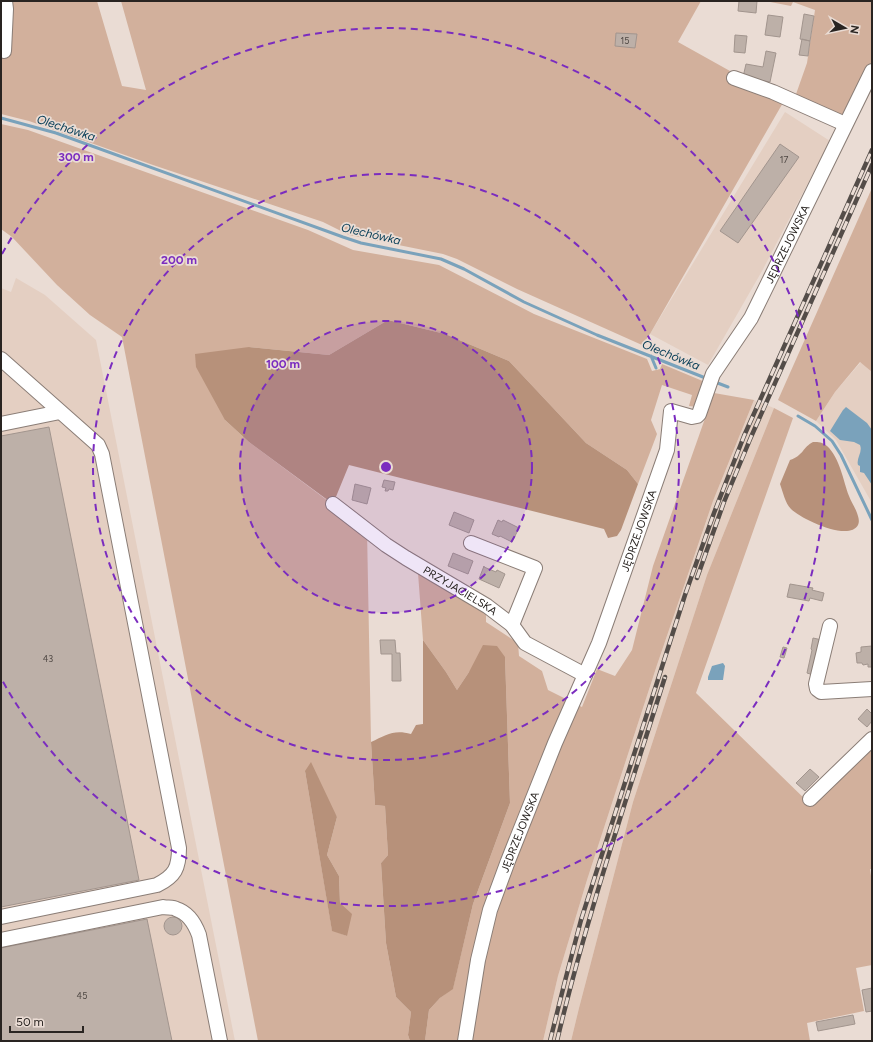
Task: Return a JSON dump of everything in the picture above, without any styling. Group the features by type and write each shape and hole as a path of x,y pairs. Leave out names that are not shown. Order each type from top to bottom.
{"street":[{"path":"4,51 5,1"},
{"name":"JĘDRZEJOWSKA","path":"465,1041 478,960 490,910 552,750 601,636 667,450 671,411 692,418 698,416 713,374 751,318 845,124 872,72"},
{"path":"734,78 773,92 845,124"},
{"path":"1,359 98,445 102,454 180,848 179,860 175,871 166,880 157,885 1,917"},
{"path":"1,424 60,412"},
{"name":"PRZYJACIELSKA","path":"334,504 386,545 487,606 512,625 525,643 585,675"},
{"path":"471,543 535,568 512,625"},
{"path":"830,626 816,684 818,689 822,692 872,689"},
{"path":"810,799 872,740"},
{"path":"1,940 163,907 176,908 188,916 195,925 199,936 220,1041"}],"shaded area":[{"path":"8,1 97,1 122,86 146,90 121,1 701,1 678,42 730,71 727,79 784,101 650,334 642,345 517,289 457,259 443,254 349,235 323,222 153,165 29,121 1,114 1,56"},
{"path":"765,1 872,1 872,60 859,91 842,117 795,97 807,63 815,10 793,2 791,6"},
{"path":"785,112 830,141 762,271 708,365 650,334"},
{"path":"1,124 28,130 308,230 353,250 439,265 534,314 647,359 652,371 660,369 662,364 705,382 696,407 689,406 692,395 662,385 651,420 657,434 638,484 627,470 586,443 509,361 445,334 388,320 329,355 249,347 225,420 249,442 367,530 371,742 375,805 385,806 388,855 381,863 386,943 396,997 411,1012 408,1035 410,1041 258,1041 122,337 90,315 57,285 12,237 1,229","holes":["305,771 337,817 327,855 339,876 340,903 347,936 332,930"]},
{"path":"872,188 872,372 860,362 835,392 816,421 778,400"},
{"path":"16,278 45,295 96,340 235,1041 1,1041 1,288 11,292"},
{"path":"388,320 445,334 509,361 586,443 627,470 638,484 621,530 617,536 608,538 604,529 349,465 333,504 249,442 225,420 196,367 195,354 249,347 329,355"},
{"path":"861,362 872,372 872,503 836,440 816,421 835,392"},
{"path":"714,393 754,400 713,501 657,665 587,880 558,976 543,1041 425,1041 429,1010 440,998 453,988 473,904 510,803 505,657 469,672 457,690 423,640 418,573 486,610 486,622 518,643 519,656 542,671 548,690 582,707 597,669 615,676 632,650 653,566"},
{"path":"754,400 774,408 707,575 633,802 571,1041 543,1041 558,976 587,880 657,665 713,501"},
{"path":"774,408 793,418 696,693 810,804 872,745 872,869 870,869 872,883 872,965 856,968 864,1011 807,1023 810,1041 571,1041 633,802 707,575"},
{"path":"813,442 820,442 827,446 838,463 858,517 858,525 853,530 835,530 814,523 796,513 789,507 786,501 780,484 790,460 798,456"},
{"path":"423,640 457,690 469,672 483,645 497,646 505,657 510,803 473,904 453,989 440,998 429,1010 425,1041 410,1041 408,1035 411,1012 396,997 386,943 381,863 388,855 385,806 375,805 371,742 395,732 411,734 416,725 423,724"},
{"path":"311,762 337,817 327,855 339,876 340,903 352,914 347,936 332,931 305,771"}],"water":[{"path":"846,407 867,423 872,430 872,485 864,473 860,472 858,460 861,450 860,445 854,442 840,440 830,431"},
{"path":"723,663 725,666 723,680 708,680 712,666"}],"building":[{"path":"739,1 757,1 756,13 738,11"},
{"path":"804,14 814,16 810,41 800,39"},
{"path":"768,15 783,17 780,37 765,35"},
{"path":"616,33 637,34 635,48 615,46"},
{"path":"735,35 747,36 745,53 734,52"},
{"path":"802,39 810,41 808,56 799,55"},
{"path":"766,51 776,53 770,82 743,77 746,64 763,67"},
{"path":"780,144 799,157 738,243 720,231"},
{"path":"49,427 139,880 1,907 1,436"},
{"path":"384,480 395,482 393,490 389,489 388,491 385,491 386,488 382,487"},
{"path":"355,484 371,488 367,504 352,500"},
{"path":"454,512 474,520 469,533 449,525"},
{"path":"498,520 502,522 503,520 519,528 512,542 492,534"},
{"path":"453,553 473,561 468,574 448,566"},
{"path":"484,566 496,572 497,570 505,574 499,588 479,579"},
{"path":"790,584 813,588 812,590 824,593 822,601 810,598 809,601 787,597"},
{"path":"813,638 822,640 813,675 807,673"},
{"path":"380,640 395,640 396,653 400,653 401,681 392,681 392,654 381,654"},
{"path":"872,646 872,667 868,667 868,664 863,665 862,663 857,663 856,653 861,652 861,647"},
{"path":"783,647 787,648 784,658 780,657"},
{"path":"867,709 872,714 872,721 867,727 858,719"},
{"path":"810,769 819,777 805,791 796,783"},
{"path":"169,917 177,917 182,922 180,933 177,935 169,935 164,930 164,922"},
{"path":"147,919 172,1041 1,1041 1,948"},
{"path":"872,988 872,1011 866,1012 862,990"},
{"path":"853,1015 855,1024 818,1031 816,1022"}],"waterway":[{"name":"Olechówka","path":"1,118 56,133 361,243 441,259 464,269 524,302 597,335 708,379"},
{"path":"651,356 656,368"},
{"name":"Olechówka","path":"715,382 728,387"},
{"name":"Olechówka","path":"798,416 815,426 832,441 841,455 872,520"}],"railway":[{"path":"550,1041 581,920 685,595 714,513 744,436 872,150"},
{"path":"697,578 724,502 751,437 872,165"},
{"path":"557,1041 568,995 594,904 665,677"}]}
